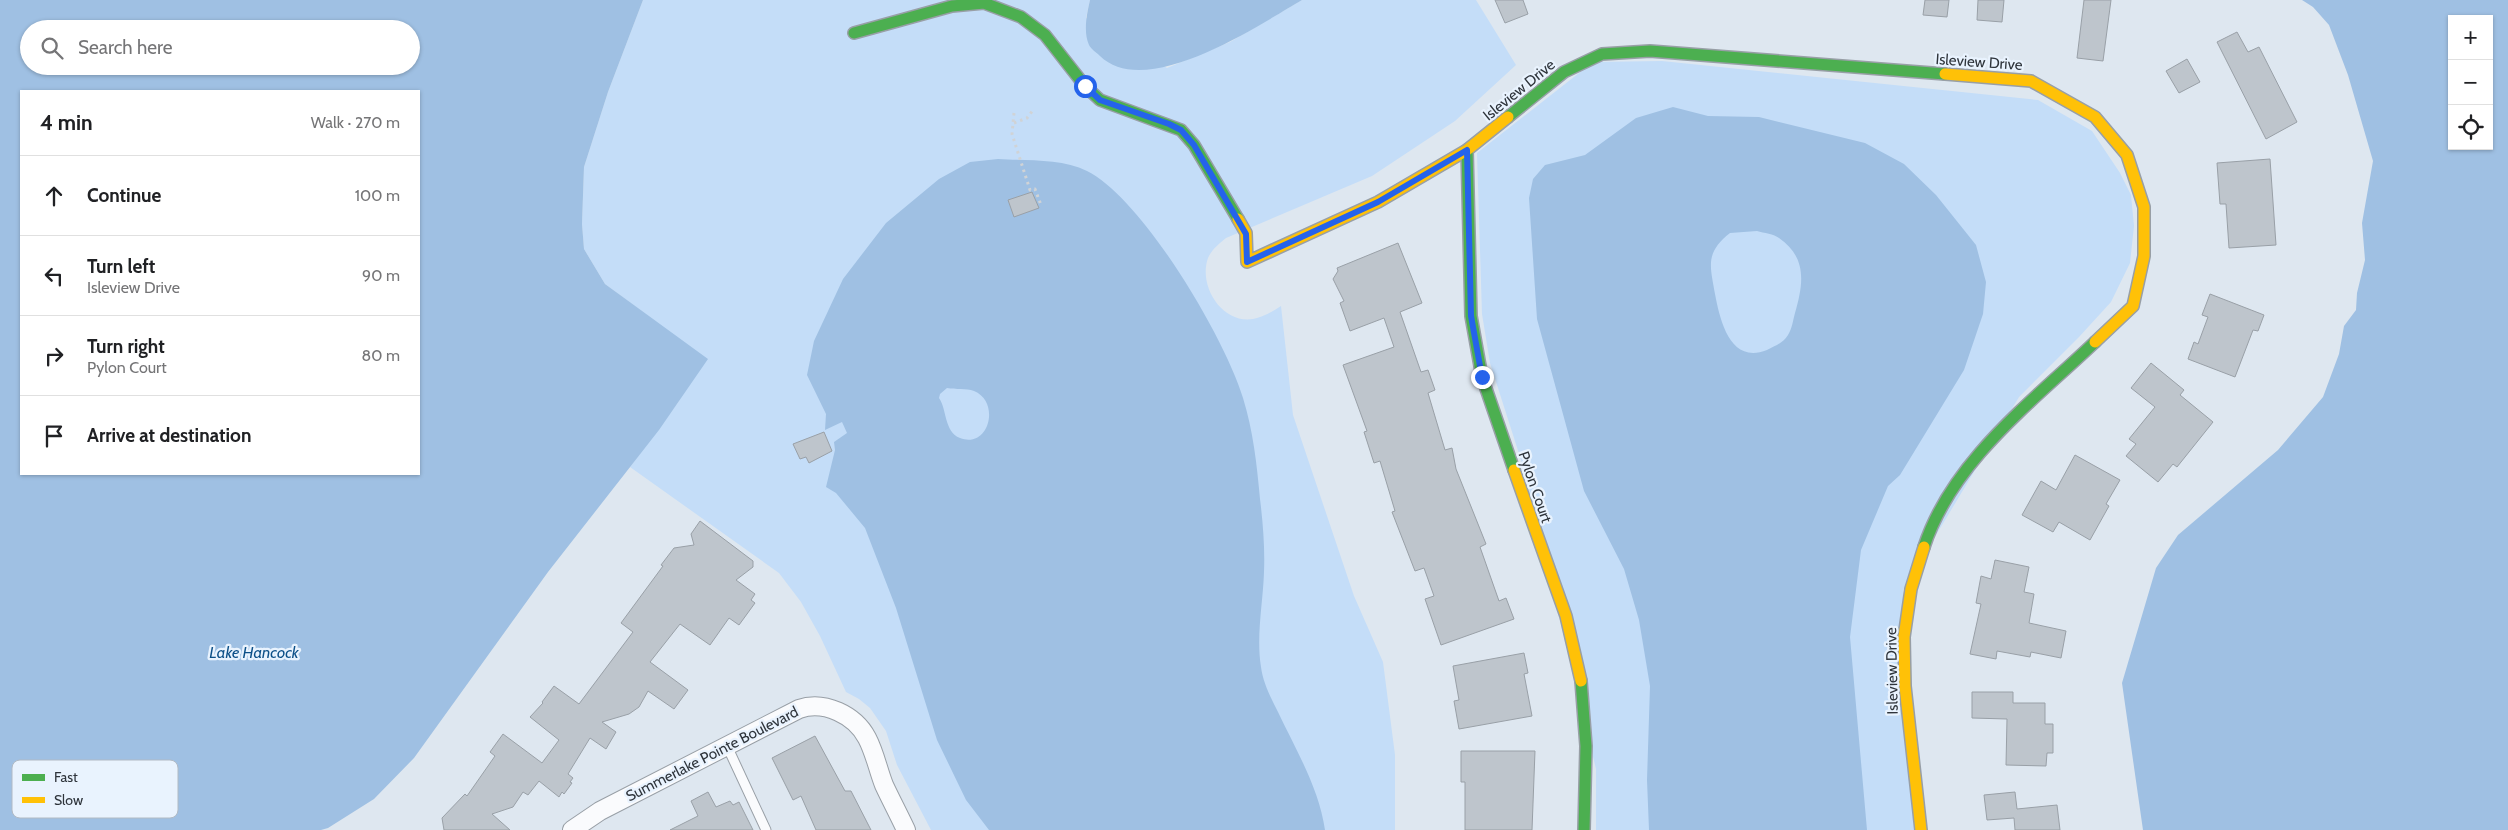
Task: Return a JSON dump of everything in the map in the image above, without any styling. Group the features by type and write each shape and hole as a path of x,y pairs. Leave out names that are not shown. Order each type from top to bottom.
{"street":[{"name":"Isleview Drive","path":"854,33 934,10 984,2 1021,17 1045,35 1085,86 1100,100 1181,130 1194,145 1246,234 1247,262 1378,202 1467,150 1564,72 1602,54 1650,51 2030,80 2095,117 2126,153 2144,207 2144,256 2133,306 1994,437 1947,495 1926,542 1911,589 1904,637 1905,686 1921,830"},
{"name":"Pylon Court","path":"1467,150 1471,316 1482,377 1566,616 1581,678 1586,746 1584,830"},
{"name":"Summerlake Pointe Boulevard","path":"572,830 600,811 812,704 831,709 854,720 867,737 884,784 906,830"}],"lane":[{"path":"727,746 766,830"}],"path":[{"path":"1014,123 1028,118 1033,110"},
{"path":"1014,112 1012,134 1030,190 1035,189 1041,204"}],"shaded area":[{"path":"643,0 1090,0 1086,18 1167,68 1230,42 1302,0 1476,0 1516,65 1455,121 1372,176 1226,238 1208,258 1206,269 1206,280 1215,301 1231,316 1253,319 1281,306 1293,415 1354,596 1383,662 1395,755 1395,830 931,830 897,765 886,731 870,708 846,692 820,636 801,602 779,573 630,467 679,401 648,316 605,284 584,249 582,224 584,167 608,92"},
{"path":"1662,61 2038,100 2092,131 2120,173 2131,195 2134,226 2130,263 2111,302 2019,397 1903,590 1916,830 1596,830 1596,769 1522,463 1490,363 1482,314 1477,153 1593,62"}],"water":[{"name":"Lake Hancock","path":"0,0 643,0 608,92 584,167 582,224 584,249 605,284 708,359 659,430 548,572 414,758 374,799 328,828 321,830 0,830"},
{"path":"1090,0 1302,0 1259,26 1202,54 1173,65 1145,70 1120,68 1100,56 1090,46 1087,40 1086,28"},
{"path":"2302,0 2508,0 2508,830 2143,830 2122,683 2156,568 2178,535 2278,450 2323,397 2339,354 2344,326 2356,310 2357,293 2365,260 2362,223 2373,161 2348,75 2329,25 2313,7"},
{"path":"1673,107 1708,116 1759,117 1865,143 1904,164 1936,195 1976,245 1986,282 1983,314 1964,370 1900,475 1888,486 1861,550 1850,637 1867,830 1649,830 1647,780 1650,686 1639,620 1624,569 1584,491 1537,319 1529,198 1533,179 1545,165 1585,155 1636,118","holes":["1757,231 1777,237 1795,254 1801,272 1801,282 1798,303 1788,335 1776,346 1754,353 1744,351 1736,346 1724,327 1715,294 1711,260 1716,247 1730,233"]},
{"path":"998,159 1055,162 1087,171 1109,186 1156,239 1179,272 1219,341 1243,398 1256,461 1264,545 1259,643 1262,673 1265,685 1312,784 1318,799 1325,830 989,830 966,800 937,740 896,608 865,528 836,493 826,487 835,450 834,442 847,433 842,422 825,430 826,414 807,375 814,341 843,279 886,223 939,179 970,162","holes":["947,388 974,391 982,397 987,405 989,414 988,423 978,437 970,440 960,438 951,431 939,398 940,394"]}],"building":[{"path":"1495,0 1523,0 1528,14 1505,23"},
{"path":"1925,0 1949,0 1947,17 1923,15"},
{"path":"1978,0 2004,0 2002,22 1977,20"},
{"path":"2084,0 2111,0 2103,61 2077,58"},
{"path":"2237,32 2248,52 2259,47 2297,122 2266,139 2217,42"},
{"path":"2187,59 2200,82 2179,93 2166,71"},
{"path":"2270,159 2276,245 2229,248 2226,204 2220,204 2217,163"},
{"path":"1032,192 1039,208 1014,217 1008,200"},
{"path":"1398,243 1422,303 1400,312 1421,372 1428,370 1435,390 1428,393 1445,450 1452,448 1456,469 1486,544 1480,547 1499,601 1506,598 1514,619 1441,645 1425,599 1434,596 1424,568 1415,571 1392,512 1395,511 1380,461 1374,463 1364,432 1367,431 1343,365 1394,347 1384,318 1350,331 1340,303 1344,301 1333,279 1338,271 1337,268"},
{"path":"2210,294 2264,315 2258,331 2253,330 2235,377 2188,359 2194,342 2198,344 2208,317 2202,315"},
{"path":"2151,363 2184,390 2180,395 2213,422 2177,467 2173,464 2158,482 2126,456 2136,444 2129,439 2155,407 2131,388"},
{"path":"824,432 832,451 809,463 806,457 800,459 793,444"},
{"path":"2075,455 2120,480 2106,504 2109,506 2090,540 2059,522 2053,532 2022,515 2041,481 2056,490"},
{"path":"700,521 753,561 753,567 736,580 755,594 751,600 755,603 739,625 729,618 710,645 680,624 650,662 688,690 674,709 648,691 639,707 629,714 602,722 616,732 606,749 590,738 568,774 573,778 570,782 572,783 564,794 562,792 559,797 539,781 528,795 523,792 513,807 492,814 510,830 444,830 442,818 465,794 467,796 495,756 490,752 503,734 542,763 559,740 530,717 543,703 554,686 579,704 633,632 621,623 674,548 694,545 691,534"},
{"path":"1995,560 2029,567 2024,592 2034,594 2029,623 2066,631 2061,658 2031,652 2030,657 1997,651 1996,659 1970,654 1981,604 1976,603 1981,576 1991,579"},
{"path":"1524,653 1528,673 1524,674 1532,716 1459,729 1454,701 1459,700 1453,666"},
{"path":"1972,692 2013,692 2013,703 2045,703 2045,724 2053,724 2053,753 2047,753 2046,766 2006,765 2007,719 1972,718"},
{"path":"815,736 845,791 851,791 871,830 816,830 801,796 793,800 772,758"},
{"path":"1461,751 1535,751 1532,830 1465,830 1465,782 1461,782"},
{"path":"708,792 716,807 730,801 733,805 739,802 753,830 670,830 698,816 691,801"},
{"path":"2015,792 2017,809 2057,805 2060,830 2015,830 2014,818 1987,820 1984,795"}],"traffic: fast":[{"path":"854,33 952,6 984,3 1021,17 1045,35 1085,86 1100,100 1181,130 1194,145 1238,219"},
{"path":"1508,117 1564,72 1602,54 1650,51 1945,74"},
{"path":"1467,150 1471,316 1482,377 1514,470"},
{"path":"1924,547 1937,516 1954,487 1974,460 1996,435 2095,342"},
{"path":"1581,681 1586,746 1584,830"}],"traffic: slow":[{"path":"1945,74 2031,81 2095,117 2127,155 2144,207 2144,256 2133,306 2095,342"},
{"path":"1238,219 1246,233 1247,262 1378,202 1467,150 1508,117"},
{"path":"1514,470 1566,616 1581,681"},
{"path":"1921,830 1905,686 1904,637 1911,589 1924,547"}],"route":[{"path":"1085,86 1100,100 1181,130 1194,145 1246,234 1247,262 1378,202 1467,150 1471,316 1482,377"}]}
